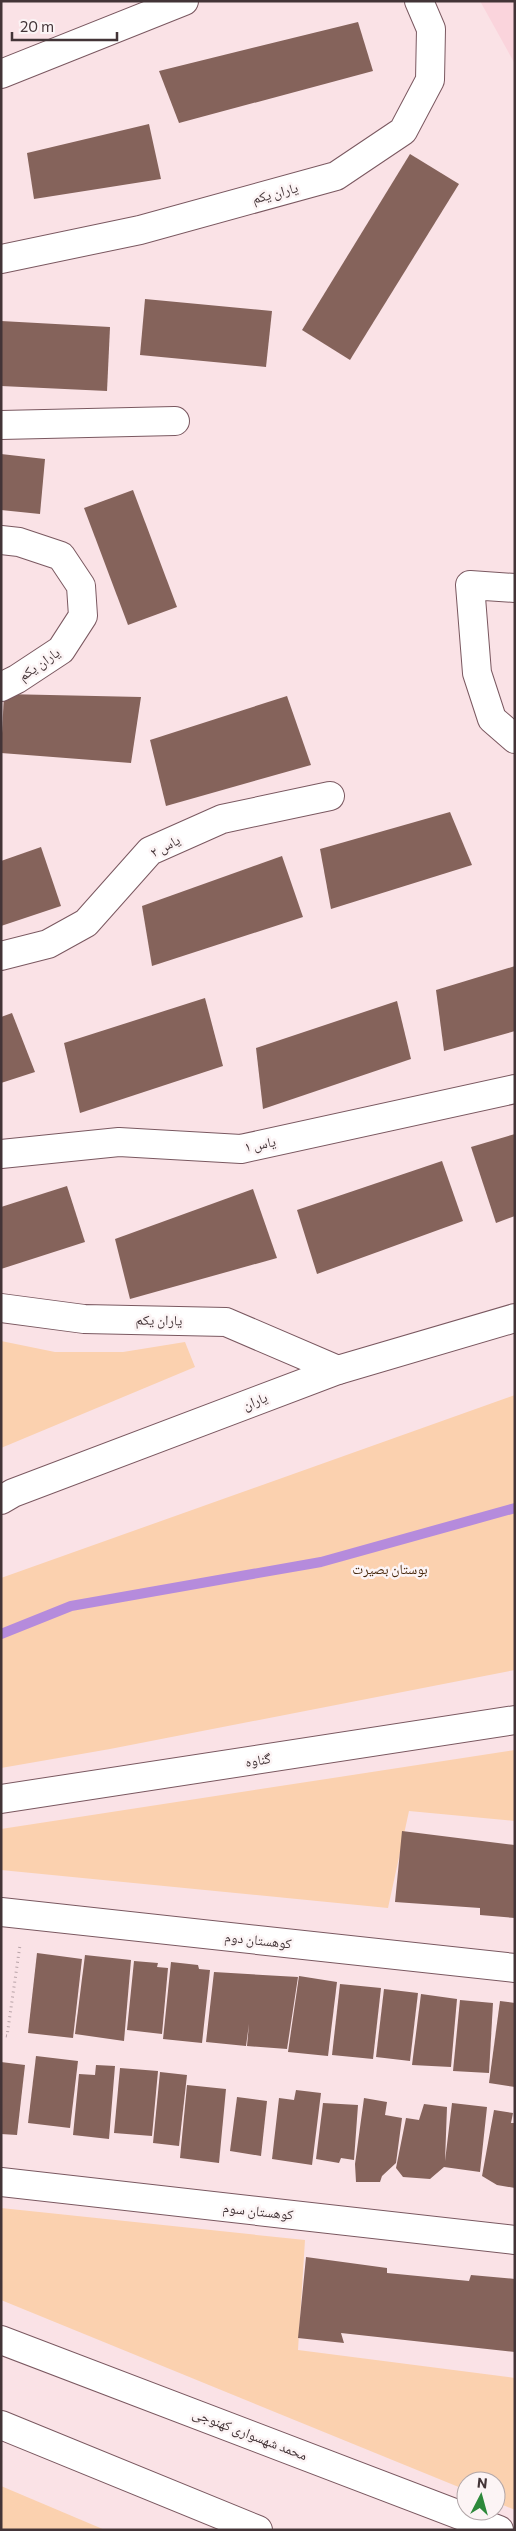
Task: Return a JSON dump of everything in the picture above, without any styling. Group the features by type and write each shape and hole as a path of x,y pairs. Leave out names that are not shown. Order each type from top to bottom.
{"street":[{"path":"1,74 184,1"},
{"name":"یاران یکم","path":"1,260 140,230 336,176 403,131 430,80 431,29 419,1"},
{"path":"1,425 175,420"},
{"name":"یاران یکم","path":"1,540 19,542 61,556 81,586 83,616 61,650 17,679 1,687"},
{"path":"515,588 470,585 477,673 492,719 515,739"},
{"name":"یاس ۲","path":"1,956 48,944 86,923 150,851 222,819 330,796"},
{"name":"یاس ۱","path":"1,1154 119,1142 241,1149 515,1089"},
{"name":"یاران یکم","path":"1,1308 84,1319 226,1322 338,1370"},
{"name":"یاران","path":"1,1500 13,1493 338,1370 515,1318"},
{"name":"گناوه","path":"1,1799 515,1720"},
{"name":"کوهستان دوم","path":"13,1913 515,1968"},
{"name":"کوهستان سوم","path":"1,2182 515,2240"},
{"name":"محمد شهسواری کهنوجی","path":"1,2340 499,2530"},
{"path":"1,2425 258,2530"}],"path":[{"path":"1,2035 7,2036 13,1913"}],"shaded area":[{"path":"480,1 515,1 515,64"}],"green space":[{"path":"1,1341 55,1352 123,1352 185,1342 195,1367 1,1448"},
{"name":"بوستان بصیرت","path":"515,1395 515,1670 110,1749 1,1768 1,1578"},
{"path":"515,1750 515,1821 409,1811 388,1908 1,1870 1,1829"},
{"path":"1,2208 305,2240 298,2350 515,2378 515,2510 506,2506 506,2471 456,2471 456,2486 1,2300"},
{"path":"1,2486 105,2530 1,2530"}],"building":[{"path":"358,22 373,71 179,123 159,71"},
{"path":"149,124 161,179 34,199 27,153"},
{"path":"410,154 459,184 350,360 302,330"},
{"path":"145,299 272,311 266,367 140,355"},
{"path":"1,321 110,327 107,391 1,386"},
{"path":"1,454 45,459 40,514 1,510"},
{"path":"133,490 177,607 128,625 84,508"},
{"path":"4,694 141,697 131,763 1,753"},
{"path":"287,696 311,765 166,806 150,740"},
{"path":"450,812 472,865 331,909 320,849"},
{"path":"41,847 61,906 1,926 1,861"},
{"path":"282,856 303,917 152,966 142,906"},
{"path":"515,966 515,1031 444,1051 436,990"},
{"path":"205,998 223,1066 80,1113 64,1043"},
{"path":"397,1001 411,1059 263,1109 256,1048"},
{"path":"12,1013 35,1072 1,1083 1,1017"},
{"path":"515,1134 515,1216 496,1223 471,1147"},
{"path":"442,1161 463,1221 317,1274 297,1210"},
{"path":"67,1186 85,1242 1,1269 1,1207"},
{"path":"253,1189 277,1258 130,1299 115,1239"},
{"path":"402,1831 515,1845 515,1918 480,1915 480,1908 395,1902"},
{"path":"37,1953 82,1959 73,2038 28,2033"},
{"path":"85,1955 131,1960 124,2041 75,2034"},
{"path":"134,1961 158,1963 157,1967 168,1968 162,2034 127,2030"},
{"path":"171,1962 198,1965 199,1969 210,1970 202,2043 163,2039"},
{"path":"214,1972 298,1977 287,2049 247,2046 249,2024 246,2046 206,2042"},
{"path":"299,1976 337,1982 328,2056 288,2052"},
{"path":"340,1984 381,1988 373,2059 332,2055"},
{"path":"384,1989 418,1993 410,2061 376,2057"},
{"path":"421,1994 457,1999 451,2067 412,2065"},
{"path":"460,2000 493,2003 489,2073 453,2071"},
{"path":"500,2001 515,2003 515,2087 489,2083"},
{"path":"36,2056 78,2061 70,2128 28,2123"},
{"path":"1,2062 25,2065 17,2135 1,2134"},
{"path":"96,2065 115,2066 109,2139 73,2135 79,2074 95,2075"},
{"path":"120,2068 158,2071 152,2136 114,2133"},
{"path":"160,2072 187,2075 179,2146 153,2143"},
{"path":"187,2085 226,2089 219,2163 180,2158"},
{"path":"296,2090 321,2093 312,2165 272,2159 279,2098 294,2100"},
{"path":"237,2097 267,2101 261,2156 230,2151"},
{"path":"364,2098 387,2102 385,2115 402,2118 396,2163 382,2176 380,2182 356,2182 355,2164"},
{"path":"323,2103 358,2105 354,2160 341,2158 339,2163 316,2159"},
{"path":"452,2103 487,2107 480,2172 444,2167 430,2179 403,2177 396,2168 406,2118 419,2120 424,2104 447,2107 445,2161"},
{"path":"494,2110 513,2113 511,2123 515,2123 515,2188 497,2185 482,2176"},
{"path":"306,2257 387,2268 387,2273 469,2281 471,2275 515,2279 515,2352 341,2333 344,2343 298,2338"}],"waterway":[{"path":"1,1634 71,1606 321,1562 515,1508"}]}
